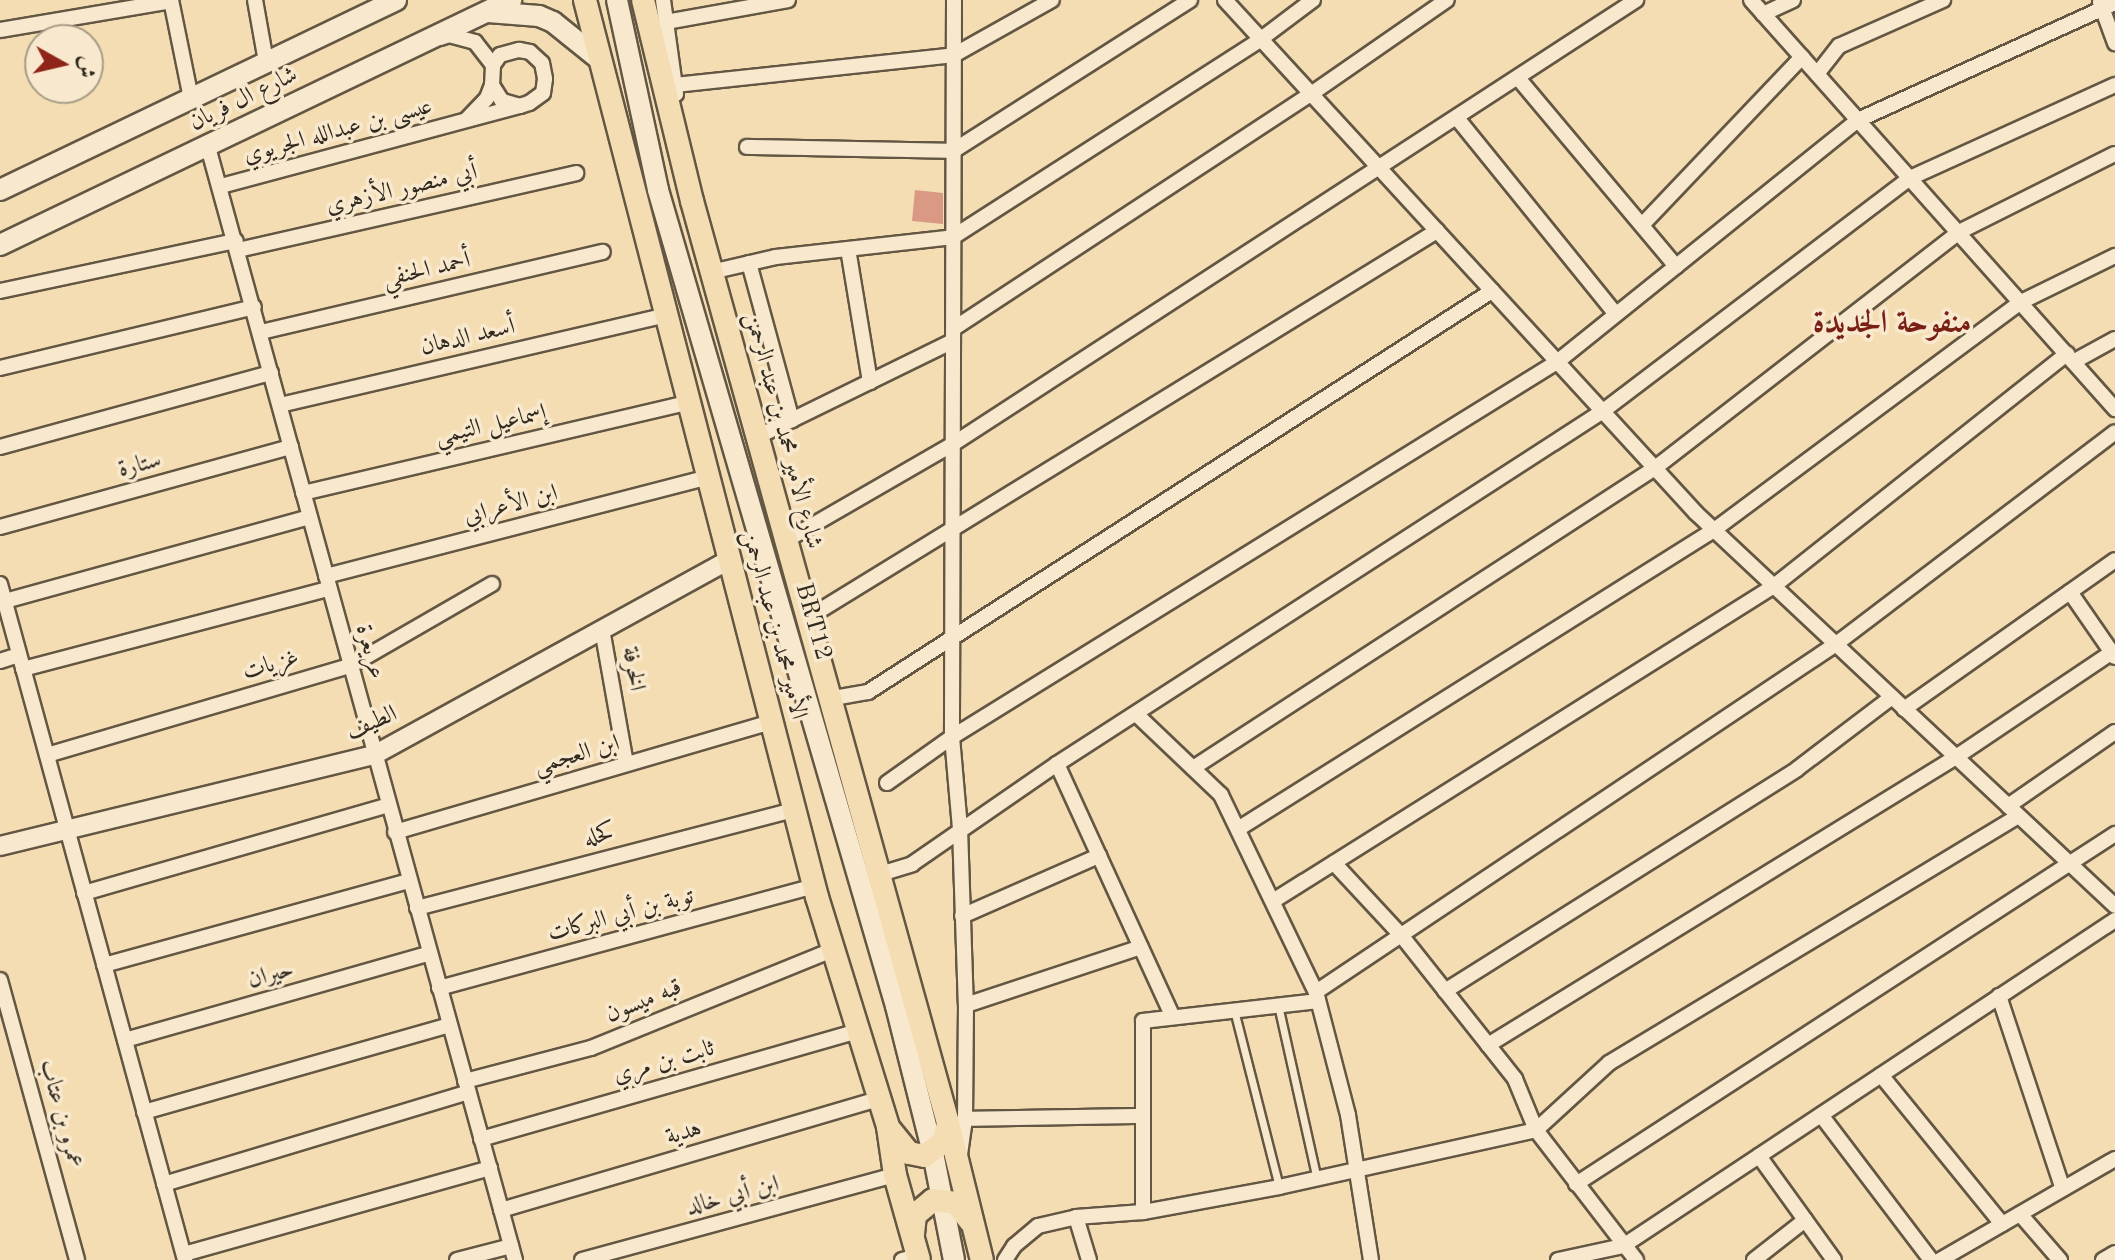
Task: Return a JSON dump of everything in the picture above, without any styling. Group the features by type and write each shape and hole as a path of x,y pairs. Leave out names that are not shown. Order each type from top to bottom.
{"main road":[{"name":"شارع ال فريان","path":"0,190 396,0"},
{"name":"شارع ال فريان","path":"0,245 511,0"},
{"name":"الأمير محمد بن عبد الرحمن","path":"585,0 814,886 888,1127 913,1255"},
{"name":"BRT12","path":"617,0 658,190 896,1006 933,1153 954,1260"},
{"name":"شارع الأمير محمد بن عبد الرحمن","path":"643,0 692,201 877,875"},
{"path":"484,12 539,16 553,22 599,59"},
{"path":"877,875 957,1121 959,1164 982,1260"},
{"path":"888,1127 909,1153 933,1153 957,1121"},
{"path":"913,1255 915,1215 926,1203 949,1200 962,1208 973,1229"}],"street":[{"path":"0,30 171,0 191,98"},
{"path":"255,0 266,62"},
{"path":"663,0 692,201"},
{"path":"666,22 788,0"},
{"path":"954,0 952,737 960,828 966,1005 957,1121 1143,1116"},
{"path":"675,85 954,55 1052,0"},
{"path":"747,147 953,151 1190,0"},
{"path":"1225,0 1714,530 2115,906"},
{"path":"711,272 749,263 953,237 1261,39 1313,0"},
{"path":"757,437 870,382 953,335 1447,0"},
{"path":"785,541 953,444 1636,0"},
{"path":"1751,0 2115,409"},
{"path":"1763,14 1793,0"},
{"path":"1817,74 1839,46 1943,0"},
{"path":"887,783 952,737 1557,362 1858,120 2105,4 2115,43"},
{"path":"420,43 449,35 464,37 487,52 493,65 492,85 487,98 466,120"},
{"path":"492,85 502,101 520,106 543,93 545,79 542,63 530,52 519,50 500,55 493,65"},
{"path":"1642,225 1802,57"},
{"path":"1518,78 1676,266"},
{"path":"877,875 912,864 1057,764 1603,411 1910,178 2115,85"},
{"name":"عيسى بن عبدالله الجريوي","path":"221,186 520,106"},
{"path":"1457,118 1616,314"},
{"name":"عريعرة","path":"208,147 513,1253"},
{"path":"1193,768 1655,468 1959,232 2115,154"},
{"name":"أبي منصور الأزهري","path":"0,291 237,246 576,173"},
{"path":"806,619 1437,231"},
{"path":"848,249 870,382"},
{"name":"أحمد الحنفي","path":"261,332 603,252"},
{"path":"1238,829 1714,530 2021,302 2115,256"},
{"path":"749,263 792,420"},
{"path":"828,699 868,692 1492,291"},
{"path":"0,368 254,307"},
{"name":"أسعد الدهان","path":"280,405 666,315"},
{"path":"1273,901 1774,586 2070,358 2115,339"},
{"path":"0,447 271,373"},
{"name":"إسماعيل التيمي","path":"303,493 688,403"},
{"path":"1143,1212 1143,1021 1278,1005 1317,996 1401,935 1836,644 2115,432"},
{"name":"ستارة","path":"0,527 291,447"},
{"name":"ابن الأعرابي","path":"0,661 21,662 328,583 708,477"},
{"path":"5,601 310,517"},
{"name":"الطيف","path":"0,846 374,755 729,560"},
{"path":"1904,709 2115,560"},
{"path":"0,584 184,1257 490,1168"},
{"name":"غزيات","path":"47,755 350,666 492,584"},
{"path":"1488,1045 1956,757 2113,655 2070,592"},
{"name":"الخرفة","path":"602,629 626,764"},
{"path":"1445,991 1797,769 1892,697"},
{"path":"1136,714 1221,795 1317,996 1337,1064 1371,1260"},
{"name":"ابن العجمي","path":"395,832 771,722"},
{"path":"1005,1260 1014,1246 1038,1226 1076,1217 1143,1212 1358,1172 1536,1130 1609,1063 2013,811 2115,732"},
{"path":"1057,764 1173,1017"},
{"path":"84,893 388,805"},
{"name":"كحله","path":"417,908 794,810"},
{"path":"1576,1184 2115,834"},
{"path":"962,916 1099,856"},
{"path":"1334,863 1401,935 1515,1079 1536,1130 1636,1260"},
{"path":"104,965 409,881"},
{"name":"توبة بن أبي البركات","path":"439,988 814,886"},
{"path":"1558,1260 1623,1246 2115,920"},
{"path":"966,1005 1141,947"},
{"name":"قبه ميسون","path":"164,1184 591,1048 835,949"},
{"name":"حيران","path":"125,1040 430,953"},
{"name":"عمرو بن عتاب","path":"0,980 77,1260"},
{"path":"1999,996 2063,1189"},
{"path":"144,1112 449,1025"},
{"name":"ثابت بن مري","path":"481,1139 860,1030"},
{"path":"1881,1075 2002,1224"},
{"name":"هدية","path":"501,1210 878,1099"},
{"path":"1821,1115 1931,1260"},
{"path":"1759,1156 1834,1260"},
{"path":"1940,1260 2115,1159"},
{"name":"ابن أبي خالد","path":"582,1260 895,1175"},
{"path":"2020,1214 2060,1260"},
{"path":"1076,1217 1089,1260"},
{"path":"1754,1260 1805,1220"},
{"path":"457,1260 513,1253"},
{"path":"2103,1260 2115,1253"}],"lane":[{"path":"1278,1005 1317,1179"},
{"path":"1234,1010 1279,1187"}],"building":[{"path":"915,190 943,193 943,224 912,221"}],"district":[{"name":"منفوحة الجديدة","path":"1892,324"}]}
